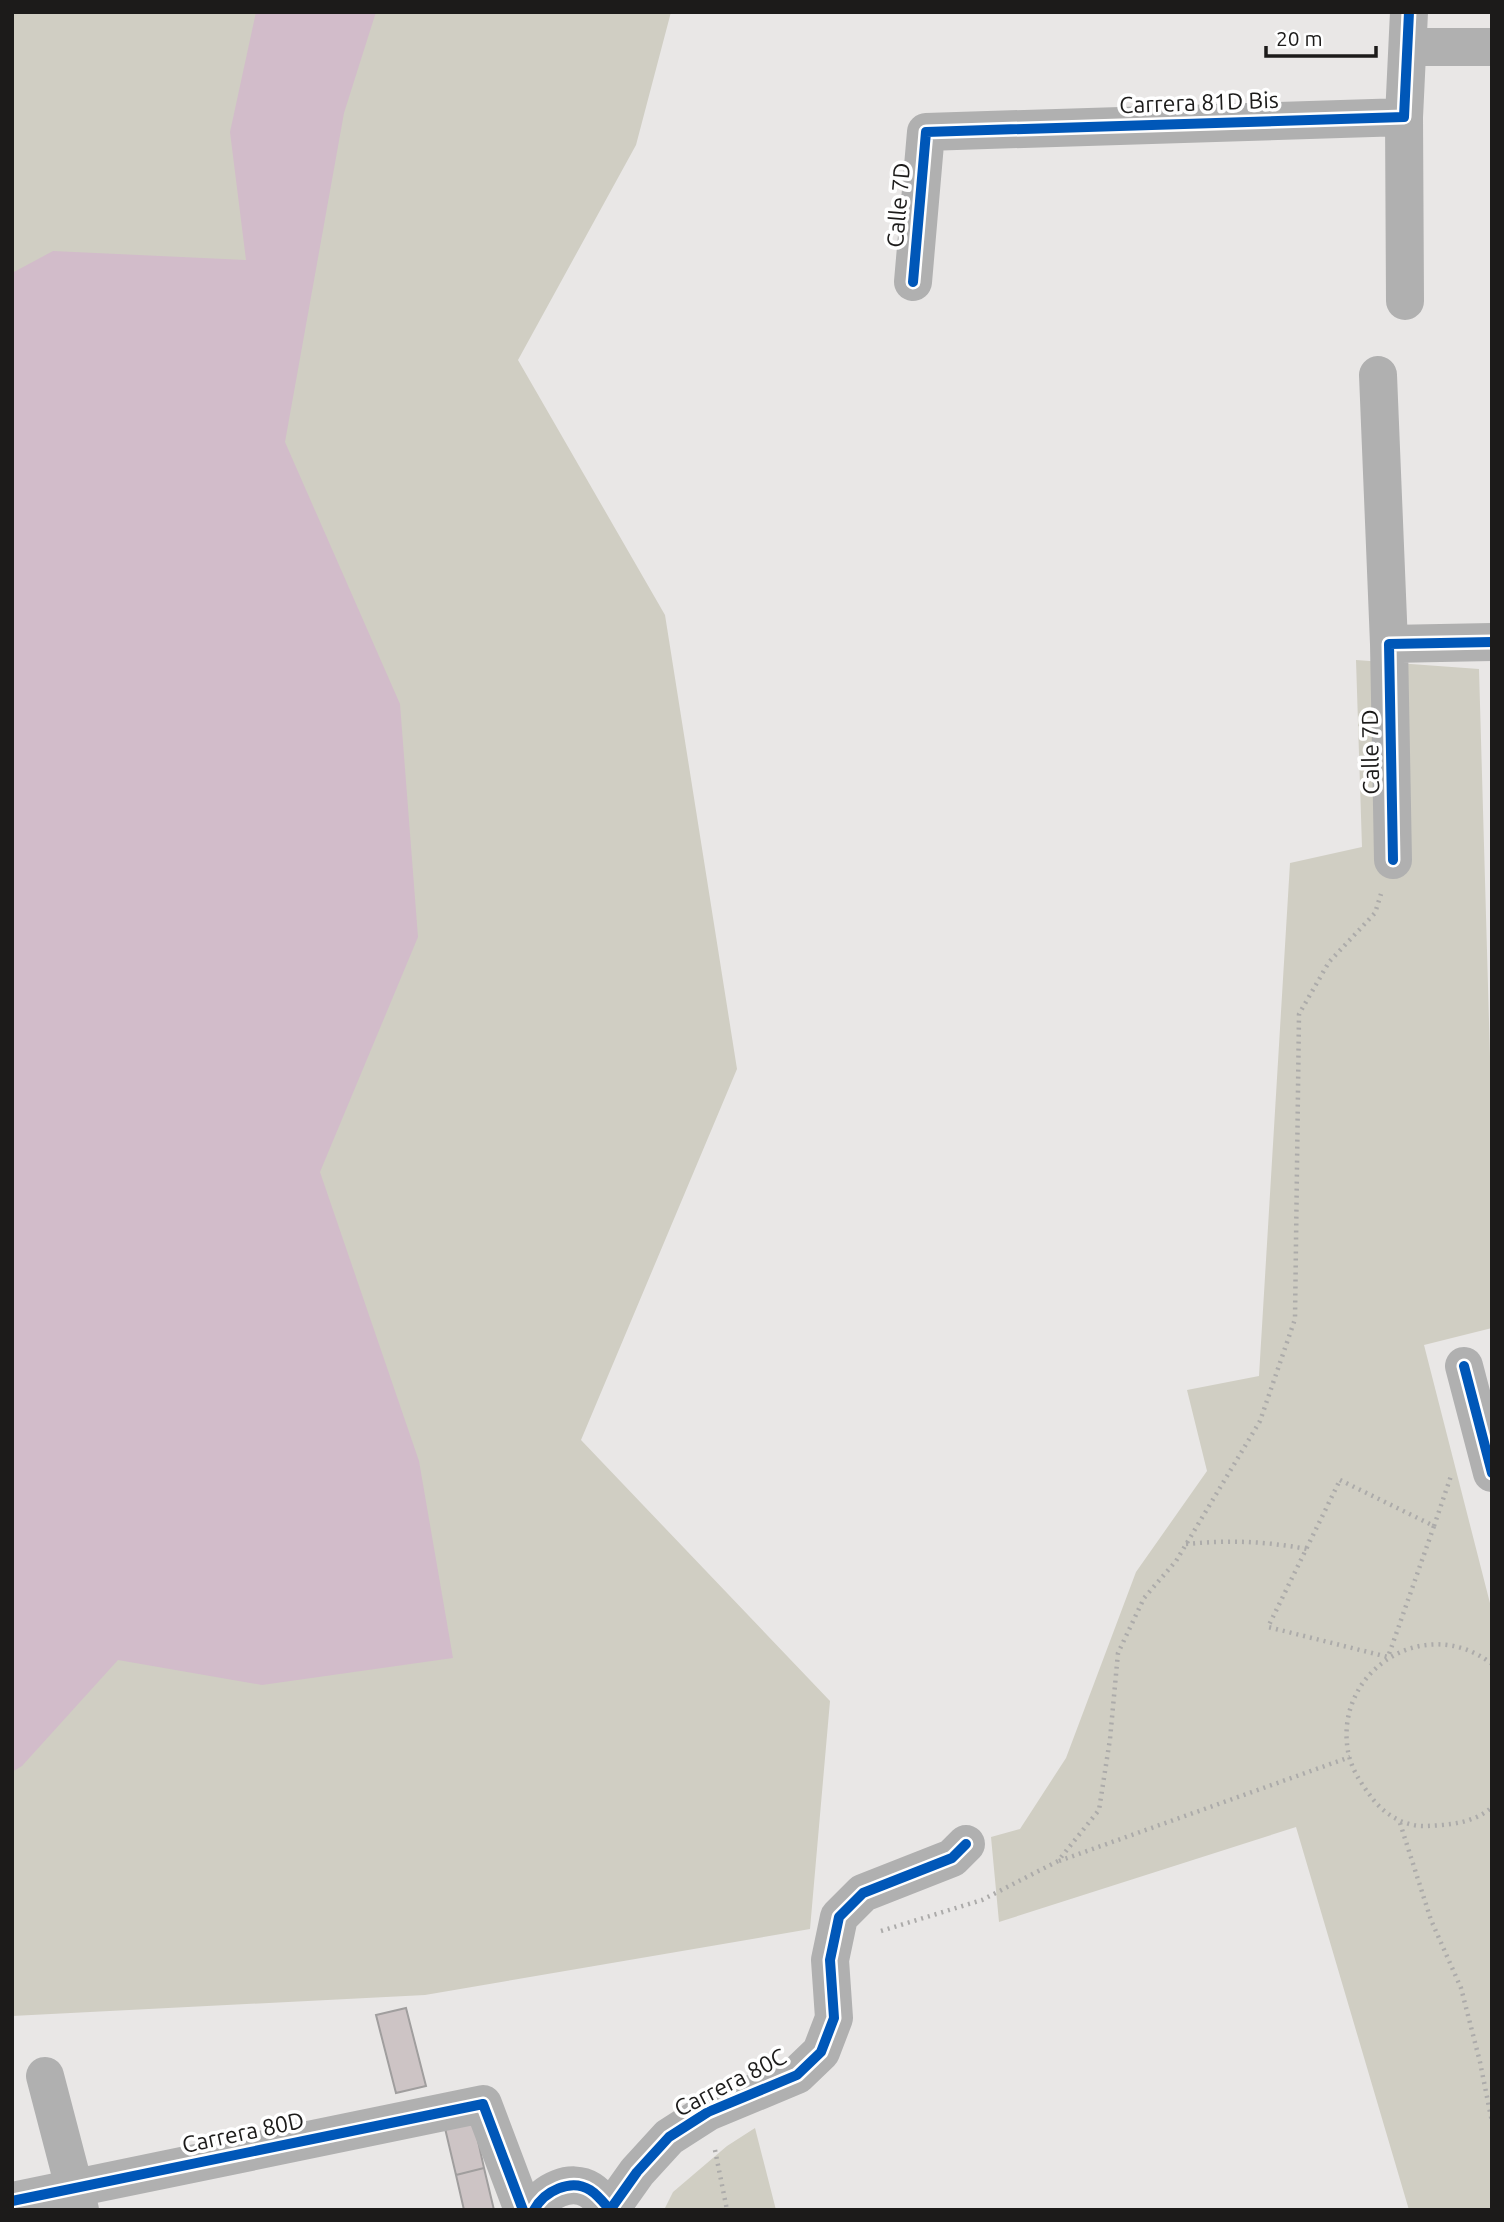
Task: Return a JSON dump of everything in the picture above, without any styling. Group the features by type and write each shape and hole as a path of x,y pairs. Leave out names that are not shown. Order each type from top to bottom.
{"street":[{"path":"1405,301 1404,117 1409,30 1492,47"},
{"name":"Carrera 81D Bis","path":"926,132 1404,117"},
{"name":"Calle 7D","path":"913,282 926,132"},
{"name":"Calle 7D","path":"1378,375 1393,860"},
{"path":"1388,644 1492,642"},
{"path":"1464,1366 1492,1473"},
{"name":"Carrera 80C","path":"610,2210 637,2172 669,2137 708,2112 797,2075 821,2052 834,2018 831,1960 839,1917 863,1893 952,1858 966,1844"},
{"path":"45,2076 78,2199"},
{"name":"Carrera 80D","path":"12,2201 78,2199 483,2104 523,2210"},
{"path":"534,2210 550,2191 576,2184 592,2191 610,2210"}],"path":[{"path":"1058,1861 1099,1810 1110,1739 1118,1653 1144,1598 1176,1561 1260,1421 1295,1319 1299,1014 1329,962 1375,913 1393,860"},
{"path":"1340,1480 1434,1526 1388,1657 1268,1627 1340,1480"},
{"path":"1185,1544 1234,1540 1307,1549"},
{"path":"1492,1664 1479,1654 1449,1645 1417,1646 1388,1657 1367,1677 1353,1701 1347,1729 1350,1757 1361,1783 1378,1806 1399,1822 1421,1826 1461,1823 1492,1807"},
{"path":"833,1946 982,1900 1058,1861 1350,1757"},
{"path":"1399,1822 1431,1920 1461,1987 1492,2122"},
{"path":"708,2112 727,2210"}],"shaded area":[{"path":"12,12 671,12 636,145 518,360 665,615 737,1069 581,1440 830,1701 810,1929 425,1995 12,2016"},
{"path":"256,12 376,12 344,113 285,442 400,704 418,937 320,1172 419,1461 453,1658 262,1685 118,1660 22,1766 12,1772 12,273 53,251 246,260 230,132"},
{"path":"1356,660 1479,669 1492,1127 1492,1328 1424,1345 1492,1611 1492,2210 1409,2210 1296,1827 999,1922 991,1837 1020,1829 1066,1758 1136,1572 1207,1471 1187,1390 1259,1376 1290,863 1362,847"},
{"path":"755,2128 776,2210 664,2210 673,2192 727,2146"}],"building":[{"path":"406,2008 426,2086 396,2093 376,2015"},
{"path":"473,2118 484,2168 456,2175 444,2124"},
{"path":"484,2168 494,2210 464,2210 456,2175"}],"cycle path":[{"path":"913,282 926,132 1404,117 1409,12"},
{"path":"1393,860 1389,644 1492,642"},
{"path":"1464,1366 1492,1473"},
{"path":"534,2210 551,2192 575,2185 593,2192 610,2210 637,2172 669,2137 708,2112 797,2075 821,2052 834,2018 830,1960 839,1917 863,1893 952,1858 966,1844"},
{"path":"12,2201 483,2104 523,2210"}]}
